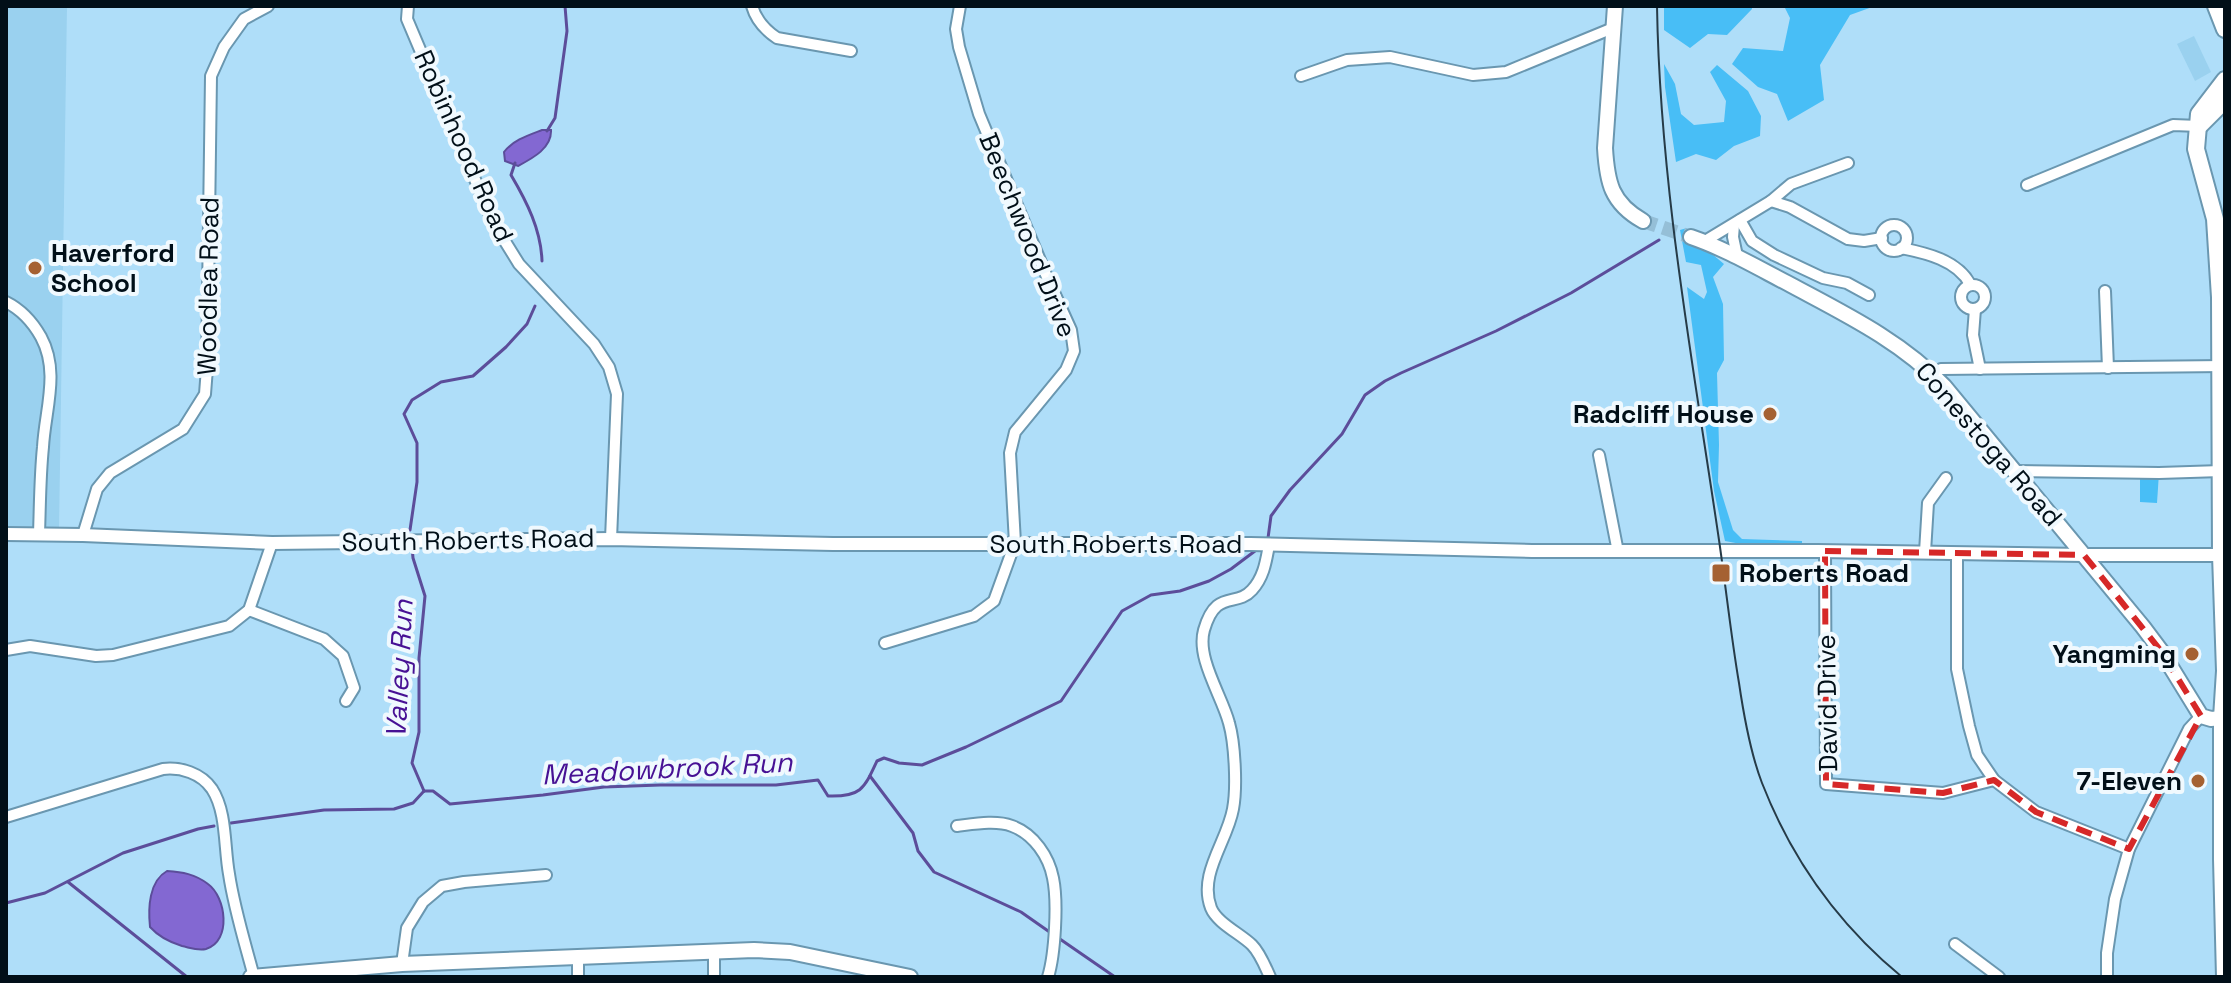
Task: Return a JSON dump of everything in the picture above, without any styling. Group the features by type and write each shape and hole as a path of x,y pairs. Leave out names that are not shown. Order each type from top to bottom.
{"main road":[{"path":"1615,6 1606,170 1608,183 1616,197 1633,216 1643,221"},
{"path":"2216,6 2225,29"},
{"path":"2225,80 2199,114 2196,149 2215,219 2220,297 2225,977"},
{"path":"2199,126 2225,100"},
{"name":"Conestoga Road","path":"1698,239 1737,256 1902,347 1933,374 2161,651 2201,716"},
{"path":"2201,716 2224,718"},
{"path":"252,977 402,964 714,952 790,952 910,977"}],"street":[{"name":"Woodlea Road","path":"83,535 97,489 110,473 183,429 205,394 211,76 224,47 244,19 268,6"},
{"name":"Robinhood Road","path":"408,6 407,19 493,222 519,264 594,344 609,367 617,394 611,539"},
{"path":"752,6 768,32 777,38 851,51"},
{"name":"Beechwood Drive","path":"960,6 956,29 959,47 979,114 1071,330 1074,351 1066,370 1015,432 1010,453 1015,543"},
{"path":"1301,76 1347,60 1390,57 1473,75 1506,72 1613,28"},
{"path":"2027,185 2173,125 2199,126"},
{"path":"1698,239 1737,222 1791,184 1848,163"},
{"path":"1771,201 1790,207 1848,239 1864,241 1882,238"},
{"path":"1737,222 1733,237 1737,256"},
{"path":"1737,222 1752,241 1774,255 1823,278 1847,283 1869,295"},
{"path":"1901,248 1906,240 1901,227 1887,227 1882,238 1887,248 1917,250 1946,262 1966,276 1970,284"},
{"path":"1970,284 1980,286 1985,294 1983,304 1975,309 1965,307 1960,299 1962,289 1970,284"},
{"path":"2105,291 2108,368"},
{"path":"6,302 20,310 34,325 47,349 50,365 51,388 42,449 39,534"},
{"path":"1975,309 1973,335 1980,369"},
{"path":"1933,374 1941,369 2222,366"},
{"path":"1599,455 1618,552"},
{"path":"2014,471 2221,471"},
{"path":"1925,552 1928,503 1946,478"},
{"name":"South Roberts Road","path":"6,534 272,543 611,539 833,544 1269,545 1618,552 2223,554"},
{"path":"6,650 30,646 96,656 113,655 229,626 249,610 272,543"},
{"path":"885,643 974,616 994,601 1015,543"},
{"path":"1269,545 1264,571 1250,593 1219,602 1210,614 1203,633 1205,659 1229,724 1234,763 1234,807 1225,839 1209,871 1211,910 1253,946 1270,977"},
{"name":"David Drive","path":"1825,551 1826,784 1943,793 1994,780"},
{"path":"1957,553 1957,669 1977,755 1994,780 2036,812 2129,849"},
{"path":"249,610 324,639 343,656 354,688 346,701"},
{"path":"2107,977 2107,953 2115,899 2129,849 2189,729 2201,716"},
{"path":"6,817 163,769 185,770 201,778 210,786 219,805 229,876 252,977"},
{"path":"957,826 1012,826 1028,836 1044,853 1053,878 1055,928 1048,977"},
{"path":"402,964 407,928 423,902 442,886 546,875"},
{"path":"1955,944 1999,977"},
{"path":"714,952 714,977"},
{"path":"578,957 578,977"}],"highlighted area":[{"path":"1825,551 2084,555 2161,651 2201,716 2129,849 2036,812 1994,780 1943,793 1826,784"}],"shaded area":[{"name":"Haverford School","path":"6,6 67,6 59,530 6,530"},
{"path":"1664,6 1752,6 1752,9 1727,35 1708,34 1690,48 1664,30"},
{"path":"1784,6 1875,6 1850,15 1820,65 1824,100 1788,121 1777,94 1758,87 1732,64 1743,48 1783,51 1790,18"},
{"path":"2194,36 2211,72 2195,81 2177,44"},
{"path":"1664,64 1675,84 1681,114 1694,125 1724,122 1726,101 1710,72 1717,65 1748,91 1761,116 1760,136 1734,146 1716,160 1696,154 1676,162"},
{"path":"542,130 551,130 548,142 540,152 518,166 505,161 504,152 512,144"},
{"path":"1687,228 1691,244 1705,248 1724,264 1713,277 1723,304 1724,360 1717,373 1718,482 1733,530 1742,539 1802,541 1802,544 1725,541 1714,491 1687,287 1704,299 1707,292 1701,265 1686,262 1680,230"},
{"path":"2140,472 2159,473 2157,503 2140,502"},
{"path":"167,871 203,881 219,899 223,928 220,937 206,949 194,949 164,939 150,927 153,888"}],"waterway":[{"name":"Valley Run","path":"547,131 555,118 567,31 565,6"},
{"name":"Valley Run","path":"515,163 511,175 532,216 542,261"},
{"path":"1268,538 1271,516 1290,490 1342,434 1365,395 1401,373 1496,331 1571,293 1659,240"},
{"name":"Valley Run","path":"410,530 417,482 417,443 404,414 412,400 441,382 473,376 527,324 535,306"},
{"name":"Valley Run","path":"412,547 425,596 419,658 419,732 412,763 424,791"},
{"name":"Meadowbrook Run","path":"424,791 433,791 450,804 604,787 776,785 818,780 828,796 855,793 864,785 877,761 884,758 922,765 1061,701 1122,611 1151,595 1180,591 1209,581 1255,551"},
{"name":"Meadowbrook Run","path":"870,776 913,833 918,851 934,872 1021,912 1051,933"},
{"name":"Meadowbrook Run","path":"231,823 324,810 394,809 413,803 424,791"},
{"name":"Meadowbrook Run","path":"6,903 45,893 123,853 214,826"},
{"path":"68,882 187,977"},
{"name":"Meadowbrook Run","path":"1057,937 1115,977"}],"tunnel":[{"path":"1643,221 1691,237"}],"tram line":[{"path":"1657,6 1664,140 1679,274 1736,665 1751,747 1774,811 1803,865 1858,936 1902,977"}],"place":[{"name":"Haverford School","path":"35,268"},
{"name":"Radcliff House","path":"1770,414"},
{"name":"Roberts Road","path":"1721,573"},
{"name":"Yangming","path":"2192,654"},
{"name":"7-Eleven","path":"2198,781"}]}
